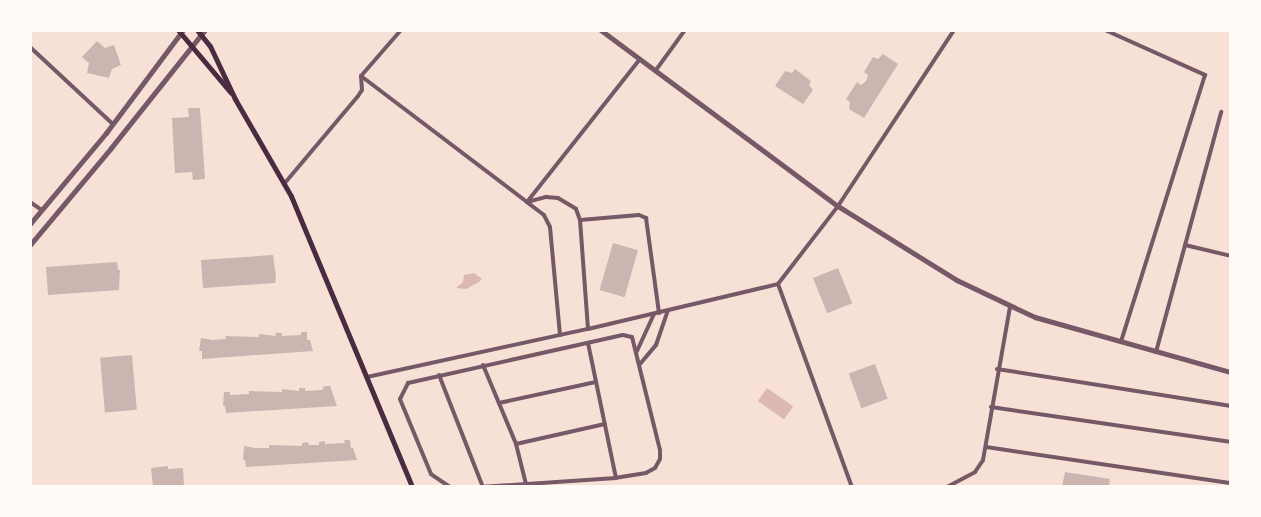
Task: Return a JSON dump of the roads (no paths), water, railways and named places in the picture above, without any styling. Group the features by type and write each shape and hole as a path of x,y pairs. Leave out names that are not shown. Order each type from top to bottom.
{"main road":[{"path":"180,31 235,99"},
{"path":"201,31 235,99 284,184 412,487"}],"street":[{"path":"284,184 358,96 362,90 361,76 401,30"},
{"path":"602,30 838,206 921,260 1010,307 1121,342 1231,372"},
{"path":"656,70 685,30"},
{"path":"367,377 669,311 778,284 838,206 954,30"},
{"path":"1105,30 1205,75 1121,342"},
{"path":"30,224 113,124 180,31"},
{"path":"30,245 123,134 201,31"},
{"path":"30,47 113,124"},
{"path":"527,202 641,58"},
{"path":"361,76 544,215 550,227 560,335"},
{"path":"1156,352 1221,112"},
{"path":"527,202 552,197 571,204 580,220 588,329"},
{"path":"30,202 42,210"},
{"path":"580,220 639,214 646,218 656,313 637,352"},
{"path":"1185,245 1231,256"},
{"path":"778,284 852,487"},
{"path":"947,487 975,472 983,460 997,369 1010,307"},
{"path":"640,364 656,345 669,311"},
{"path":"450,487 430,474 400,399 408,383 628,335 635,341 660,459 655,468 646,473 616,478 478,487"},
{"path":"588,343 616,478"},
{"path":"483,365 516,444 526,484"},
{"path":"997,369 1231,406"},
{"path":"439,375 483,487"},
{"path":"499,403 596,382"},
{"path":"991,407 1231,442"},
{"path":"516,444 605,424"},
{"path":"986,447 1231,483"}]}
